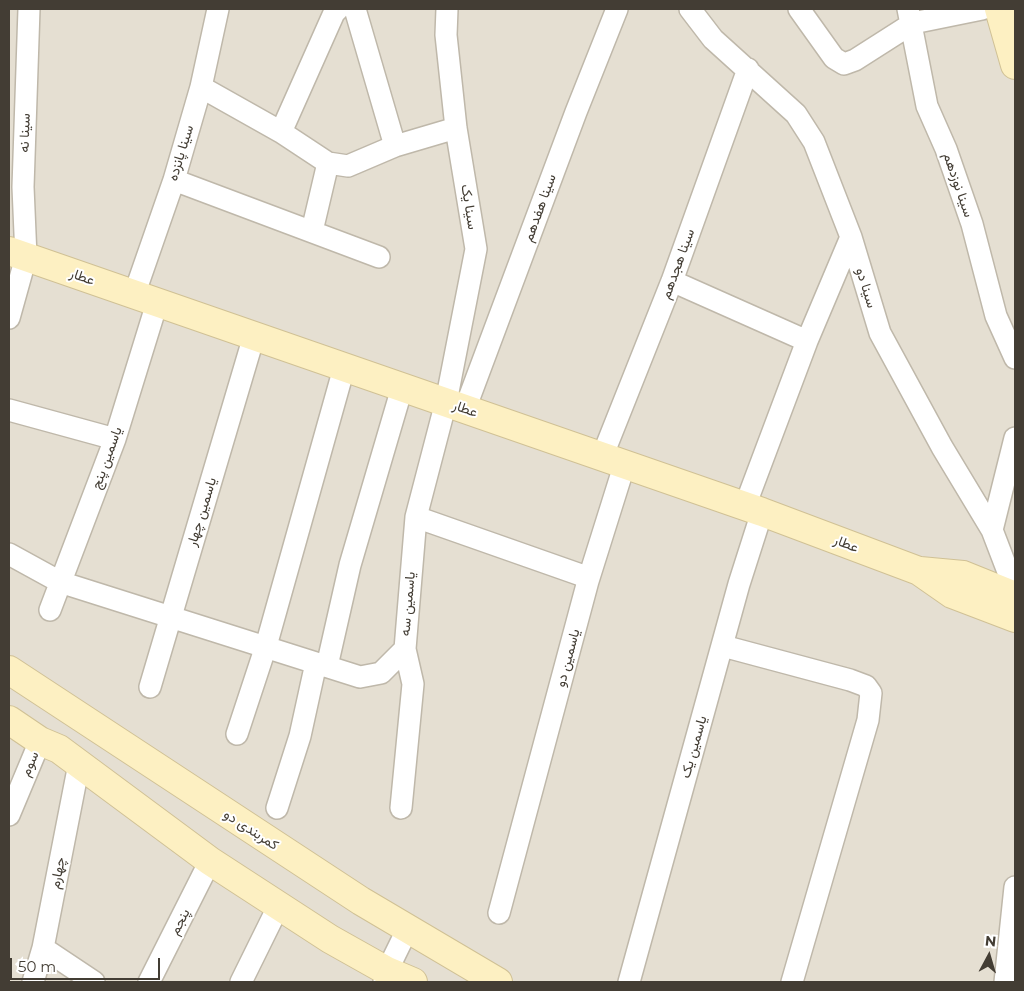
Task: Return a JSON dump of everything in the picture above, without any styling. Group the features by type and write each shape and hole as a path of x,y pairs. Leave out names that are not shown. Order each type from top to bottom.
{"street":[{"name":"سینا نه","path":"9,318 23,187 29,9"},
{"name":"سینا پانزده","path":"146,299 174,180 201,87 218,9"},
{"path":"281,132 334,13 338,9"},
{"path":"355,9 394,146"},
{"name":"سینا یک","path":"446,9 446,34 456,128 476,249 456,406"},
{"name":"سینا هفدهم","path":"456,406 617,9"},
{"name":"سینا دو","path":"690,9 713,40 748,69 796,114 814,142 851,237 880,333 942,446 992,530 1015,590"},
{"path":"799,9 834,58 844,64 855,60 910,16 982,9"},
{"path":"999,9 1015,65"},
{"name":"سینا نوزدهم","path":"910,16 927,106 946,149 972,224 996,316 1015,358"},
{"name":"سینا هجدهم","path":"588,581 613,460 672,281 748,69"},
{"path":"201,87 281,132 328,163 348,166 394,146 456,128"},
{"path":"312,232 328,163"},
{"path":"174,180 379,257"},
{"name":"یاسمین یک","path":"628,982 723,646 739,584 754,509 807,341 851,237"},
{"name":"عطار","path":"17,254 754,509 919,571 952,594 1015,618"},
{"path":"672,281 807,341"},
{"name":"یاسمین پنج","path":"50,610 116,439 146,299"},
{"name":"یاسمین چهار","path":"150,687 254,336"},
{"path":"237,734 266,646 344,368"},
{"path":"277,808 322,664 402,388"},
{"name":"یاسمین سه","path":"401,808 413,684 405,649 416,517 456,406"},
{"path":"9,410 116,439"},
{"path":"992,530 1015,438"},
{"path":"416,517 581,575 588,581"},
{"path":"9,554 60,582 360,677 382,673 405,649"},
{"name":"عطار","path":"919,571 964,575 1015,596"},
{"name":"یاسمین دو","path":"500,913 588,581"},
{"path":"723,646 850,680 866,686 871,693 868,720 792,982"},
{"name":"کمربندی دو","path":"9,670 353,896 498,982"},
{"path":"9,720 40,741 59,749 210,861 385,977 413,982"},
{"name":"سوم","path":"9,815 40,741"},
{"name":"چهارم","path":"33,982 44,948 79,764"},
{"name":"پنجم","path":"149,982 210,861"},
{"path":"1005,982 1015,887"},
{"path":"241,982 279,905"},
{"path":"385,977 408,928"},
{"path":"44,948 94,982"}],"shaded area":[{"path":"9,9 1015,9 1015,982 9,982"}]}
